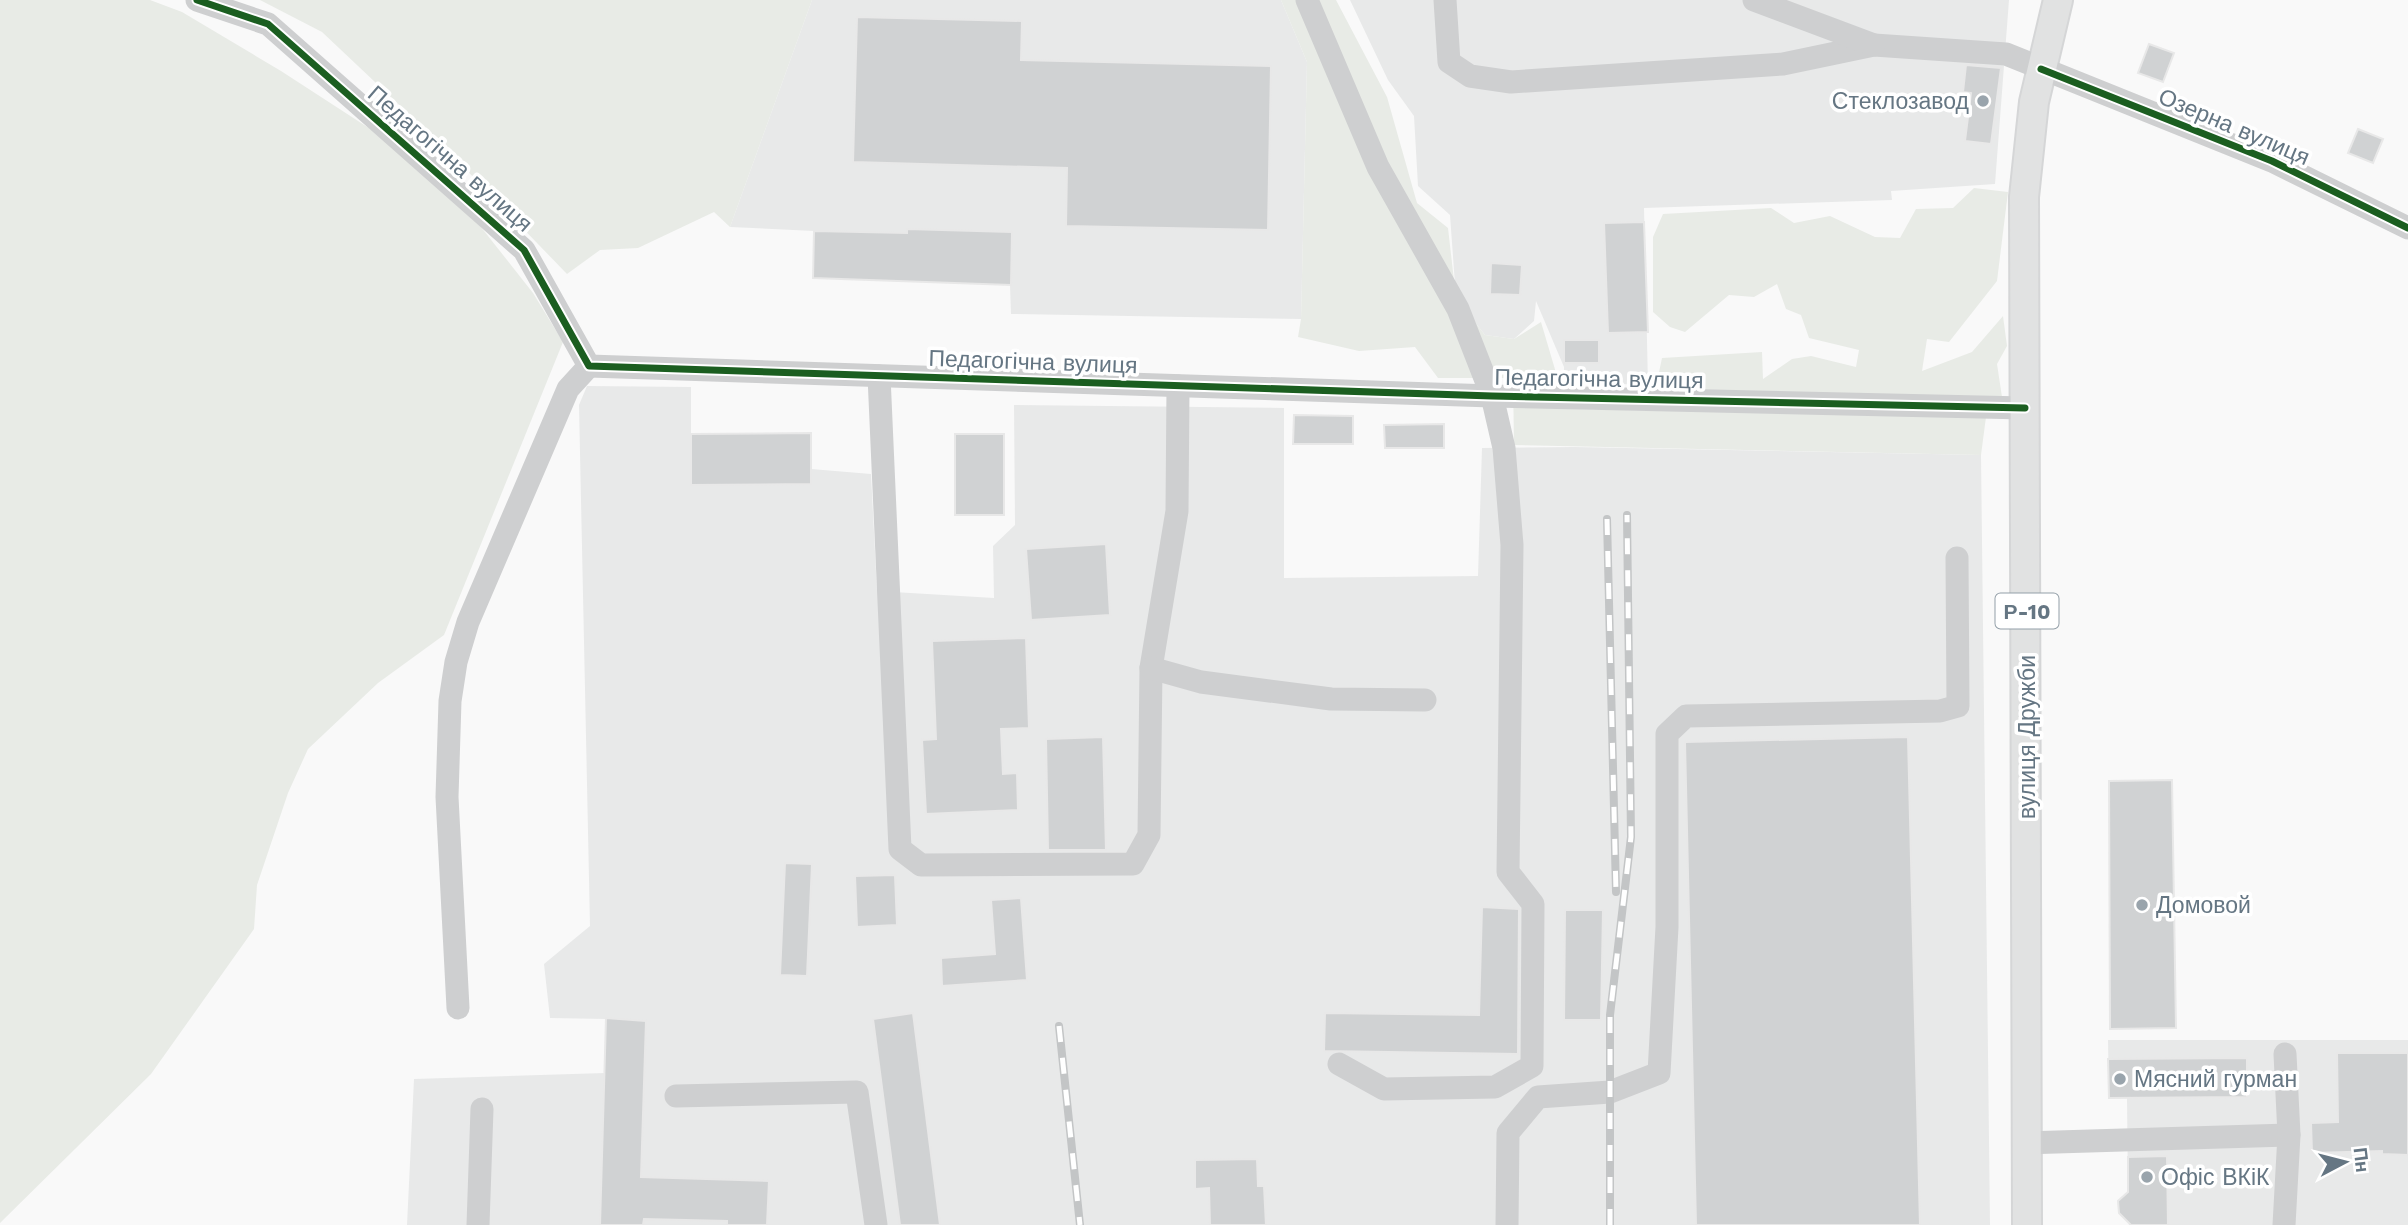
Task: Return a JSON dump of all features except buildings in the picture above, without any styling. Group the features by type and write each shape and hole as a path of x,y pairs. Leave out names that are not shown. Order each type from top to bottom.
{"main road":[{"name":"вулиця Дружби","path":"2027,1225 2024,197 2034,102 2058,0"}],"street":[{"name":"Педагогічна вулиця","path":"197,0 268,24 524,250 589,366 1492,396 2025,408"},
{"path":"1307,0 1378,167 1458,309 1492,396 1504,448 1512,545 1508,872 1533,904 1532,1066 1495,1087 1384,1089 1339,1064"},
{"path":"1445,0 1449,62 1470,76 1511,82 1783,64 1874,45"},
{"path":"1754,0 1874,45"},
{"name":"Озерна вулиця","path":"1874,45 2006,54 2272,161 2408,228"},
{"path":"458,1007 447,797 450,701 456,663 468,622 568,389 589,366"},
{"path":"879,376 900,849 921,865 1133,864 1149,835 1151,668 1177,511 1178,386"},
{"path":"1507,1225 1508,1133 1538,1097 1610,1092 1659,1073 1667,927 1667,734 1686,716 1940,711 1958,706 1957,558"},
{"path":"1151,668 1201,682 1331,699 1425,699"},
{"path":"2284,1225 2289,1135 2285,1054"},
{"path":"676,1096 857,1092 876,1225"},
{"path":"478,1225 482,1109"},
{"path":"2027,1143 2289,1135"}],"shaded area":[{"path":"0,0 150,0 182,12 281,71 375,132 477,222 533,293 563,342 444,635 378,683 308,749 288,793 257,885 254,929 151,1074 0,1223"},
{"path":"260,0 812,0 730,227 714,212 638,248 600,250 567,274 447,150 322,32"},
{"path":"812,0 1281,0 1307,62 1301,319 1011,314 1010,285 813,278 814,231 730,227"},
{"path":"1281,0 1336,0 1387,97 1417,203 1448,228 1456,298 1485,335 1514,339 1541,322 1559,383 1572,409 1986,417 1981,455 1514,445 1513,378 1438,378 1415,347 1359,351 1298,337 1301,319 1307,62"},
{"path":"1350,0 2009,0 1995,184 1891,191 1892,200 1644,208 1648,385 1564,382 1564,367 1536,301 1534,321 1514,339 1485,335 1456,298 1450,215 1418,186 1414,116 1388,80"},
{"path":"1974,188 2008,192 1997,281 1949,342 1927,339 1922,371 1972,352 2003,316 2007,346 1997,364 2002,397 1654,396 1662,358 1762,352 1763,379 1792,359 1811,356 1856,367 1859,350 1809,338 1801,315 1786,309 1777,284 1754,297 1729,295 1685,332 1670,327 1653,312 1653,237 1663,214 1771,208 1794,223 1830,216 1875,237 1900,238 1916,209 1953,208"},
{"path":"587,386 691,387 691,434 811,433 811,469 871,474 877,591 994,598 993,546 1015,525 1014,405 1284,408 1284,578 1478,576 1482,448 1574,447 1981,455 1990,1225 407,1225 414,1079 605,1073 606,1019 550,1018 544,964 590,926 579,405"},
{"path":"2108,1040 2408,1040 2408,1225 2129,1225 2128,1217 2122,1217 2119,1213 2118,1201 2128,1196 2127,1098 2109,1098"}],"railway":[{"path":"1610,1225 1610,1015 1631,837 1627,515"},
{"path":"1607,519 1616,892"},
{"path":"1059,1026 1080,1225"}],"cycle path":[{"path":"197,0 268,24 524,250 589,366 1492,396 2025,408"},
{"path":"2041,69 2272,161 2408,228"}],"place":[{"name":"Стеклозавод","path":"1983,101"},
{"name":"Домовой","path":"2142,905"},
{"name":"Мясний гурман","path":"2120,1079"},
{"name":"Офіс ВКіК","path":"2147,1177"}]}
